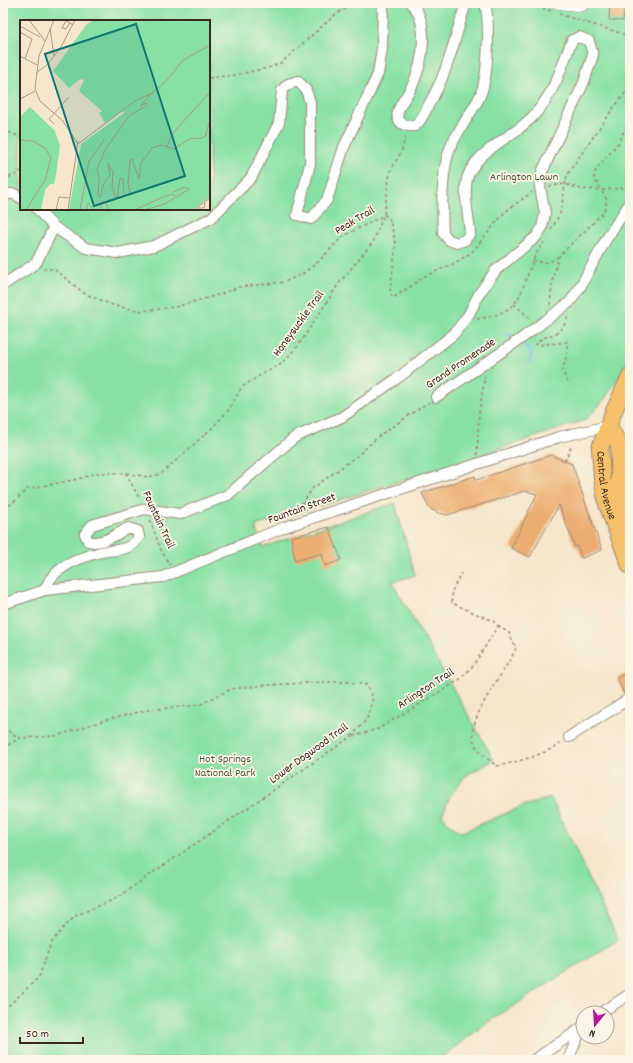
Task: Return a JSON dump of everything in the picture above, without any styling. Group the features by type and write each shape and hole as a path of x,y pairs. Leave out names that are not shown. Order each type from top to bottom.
{"main road":[{"name":"Central Avenue","path":"630,378 613,413 600,448 602,478 607,504 630,566"},
{"name":"Central Avenue","path":"609,426 619,444 619,488 623,512 630,534"}],"street":[{"path":"38,210 54,226 86,248 118,253 154,246 210,218 251,178 279,122 282,90 288,84 298,81 306,90 310,102 310,164 297,215 311,219 326,200 344,147 378,74 382,48 383,3"},
{"path":"411,3 416,8 422,20 423,35 420,60 414,83 398,111 398,119 402,124 408,127 414,126 420,122 440,86 452,54 466,3"},
{"path":"45,590 52,576 70,564 98,552 121,550 135,544 139,537 138,531 128,528 106,540 96,543 88,541 85,534 92,526 145,509 180,514 228,494 295,437 342,417 399,377 454,334 469,314 479,294 496,270 536,237 542,228 545,213 540,187 542,172 567,121 594,55 589,41 579,37 572,40 554,88 534,115 504,140 483,153 473,165 467,178 465,192 470,233 465,240 457,243 449,240 443,233 446,163 454,140 479,99 485,82 487,32 485,3"},
{"path":"3,194 14,194 20,197"},
{"name":"Grand Promenade","path":"436,397 555,315 570,302 607,238 630,203"},
{"path":"3,285 36,263 54,226"},
{"name":"Fountain Street","path":"3,604 45,590 163,577 285,528 559,437 609,426"},
{"path":"569,737 630,698"},
{"path":"613,1005 630,994"},
{"path":"534,1060 575,1033"},
{"path":"568,1060 575,1044"}],"lane":[{"path":"554,3 556,6 582,9 585,8 587,3"}],"path":[{"path":"210,78 268,68 281,63 335,15 354,3"},
{"path":"525,3 630,36"},
{"path":"551,232 560,214 564,184 567,175 586,146 630,87"},
{"path":"533,260 545,263 552,261 604,212 607,200 603,190 594,178 596,169 619,142 630,118"},
{"name":"Honeysuckle Trail","path":"3,507 12,504 27,489 78,480 97,473 126,473 148,477 161,474 210,430 227,412 242,387 262,374 280,365 298,346 340,282 373,242 384,215 390,172 402,150 408,127"},
{"path":"3,130 20,137"},
{"path":"3,179 13,176 20,172"},
{"name":"Peak Trail","path":"37,272 44,269 54,269 85,294 115,306 142,311 175,307 221,294 239,287 284,282 302,274 317,263 342,237 384,215 389,217 396,244 390,292 393,298 423,277 455,263 472,252 505,212 540,187 564,184 582,188 603,190 630,187"},
{"path":"469,314 477,319 489,317 504,311 514,304 522,293 533,260 548,238"},
{"path":"555,315 550,306 553,277 559,256"},
{"path":"568,382 562,371 567,356 567,342 538,346 536,344 541,338 551,337 560,332 572,304 570,302"},
{"path":"514,304 528,315 538,327"},
{"path":"477,463 479,413 483,380 491,359"},
{"name":"Grand Promenade","path":"285,528 313,488 357,456 380,435 436,397"},
{"path":"565,461 571,447"},
{"name":"Fountain Trail","path":"126,473 153,526 161,550 175,573"},
{"path":"461,573 452,591 452,603 479,614 509,633 516,648 511,661 491,690 479,712 474,733 474,743 486,758 497,766 520,761 551,750 569,737"},
{"name":"Arlington Trail","path":"352,736 378,729 458,681 473,666 498,626"},
{"name":"Lower Dogwood Trail","path":"3,748 20,738 56,736 109,719 148,710 199,705 231,689 266,685 348,682 367,685 373,698 367,719 352,736 115,899 76,915 51,943 39,977 3,1011"},
{"path":"3,728 20,738"}],"green space":[{"name":"Hot Springs National Park","path":"3,3 630,3 630,357 605,399 585,420 442,468 255,526 263,547 395,503 415,575 392,582 494,760 465,776 450,796 442,815 451,826 462,832 523,806 551,798 618,940 488,1022 438,1060 3,1060"}],"building":[{"path":"610,3 625,3 623,21 609,20"},
{"path":"551,455 572,464 602,550 582,558 577,546 575,547 559,505 530,557 511,548 537,494 525,491 447,515 438,513 429,508 422,493 475,476 476,480"},
{"path":"329,527 341,560 325,566 322,553 295,561 291,537"},
{"path":"630,671 630,692 624,694 617,678"}],"waterway":[{"path":"508,334 512,336"},
{"path":"524,345 532,354 529,363"}],"park label":[{"name":"Arlington Lawn","path":"524,177"}]}
